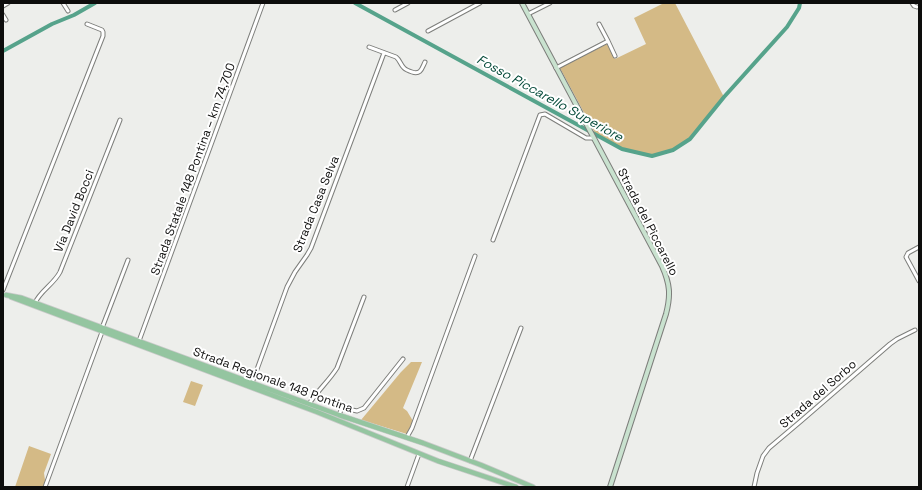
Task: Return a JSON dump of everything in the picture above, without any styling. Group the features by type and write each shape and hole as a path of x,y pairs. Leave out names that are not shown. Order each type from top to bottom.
{"main road":[{"name":"Strada Regionale 148 Pontina","path":"4,293 35,303 318,412 419,454 516,487"},
{"name":"Strada Regionale 148 Pontina","path":"4,293 21,302 139,341 338,415 407,437 533,487"}],"street":[{"path":"3,6 8,3"},
{"path":"63,3 68,11"},
{"name":"Strada Statale 148 Pontina – km 74,700","path":"139,341 263,3"},
{"path":"395,10 408,3"},
{"path":"428,31 480,3"},
{"name":"Strada del Piccarello","path":"522,3 668,281 669,291 666,314 610,487"},
{"path":"528,14 550,3"},
{"path":"912,3 917,7"},
{"path":"3,15 6,20"},
{"path":"4,293 103,36 102,30 87,24"},
{"path":"598,24 615,56"},
{"path":"556,68 608,41"},
{"path":"369,47 397,58 405,69 416,73 420,72 425,62"},
{"name":"Strada Casa Selva","path":"252,383 287,287 311,248 384,53"},
{"path":"493,240 540,115 545,114 586,138 593,138"},
{"name":"Via David Bocci","path":"35,303 38,297 59,274 120,120"},
{"path":"919,247 908,253 906,257 919,281"},
{"path":"407,437 476,256"},
{"path":"45,487 128,260"},
{"path":"309,404 336,370 364,297"},
{"path":"470,461 521,328"},
{"name":"Strada del Sorbo","path":"754,487 764,456 770,447 890,344 915,330"},
{"path":"338,415 343,408 357,411 364,408 402,359"},
{"path":"407,487 419,454"}],"shaded area":[{"path":"664,3 675,3 724,97 690,139 673,150 652,156 622,149 596,135 560,68 607,44 615,59 646,44 634,18"},
{"path":"411,362 422,362 403,408 407,411 413,421 407,434 361,420 401,372"},
{"path":"191,381 203,385 195,406 183,402"},
{"path":"29,446 51,454 44,473 46,487 15,487"}],"waterway":[{"name":"Fosso Piccarello Superiore","path":"3,51 52,24 74,15 95,3"},
{"name":"Fosso Piccarello Superiore","path":"355,3 622,149 652,156 673,150 690,139 724,97 787,27 799,8 800,3"}]}
